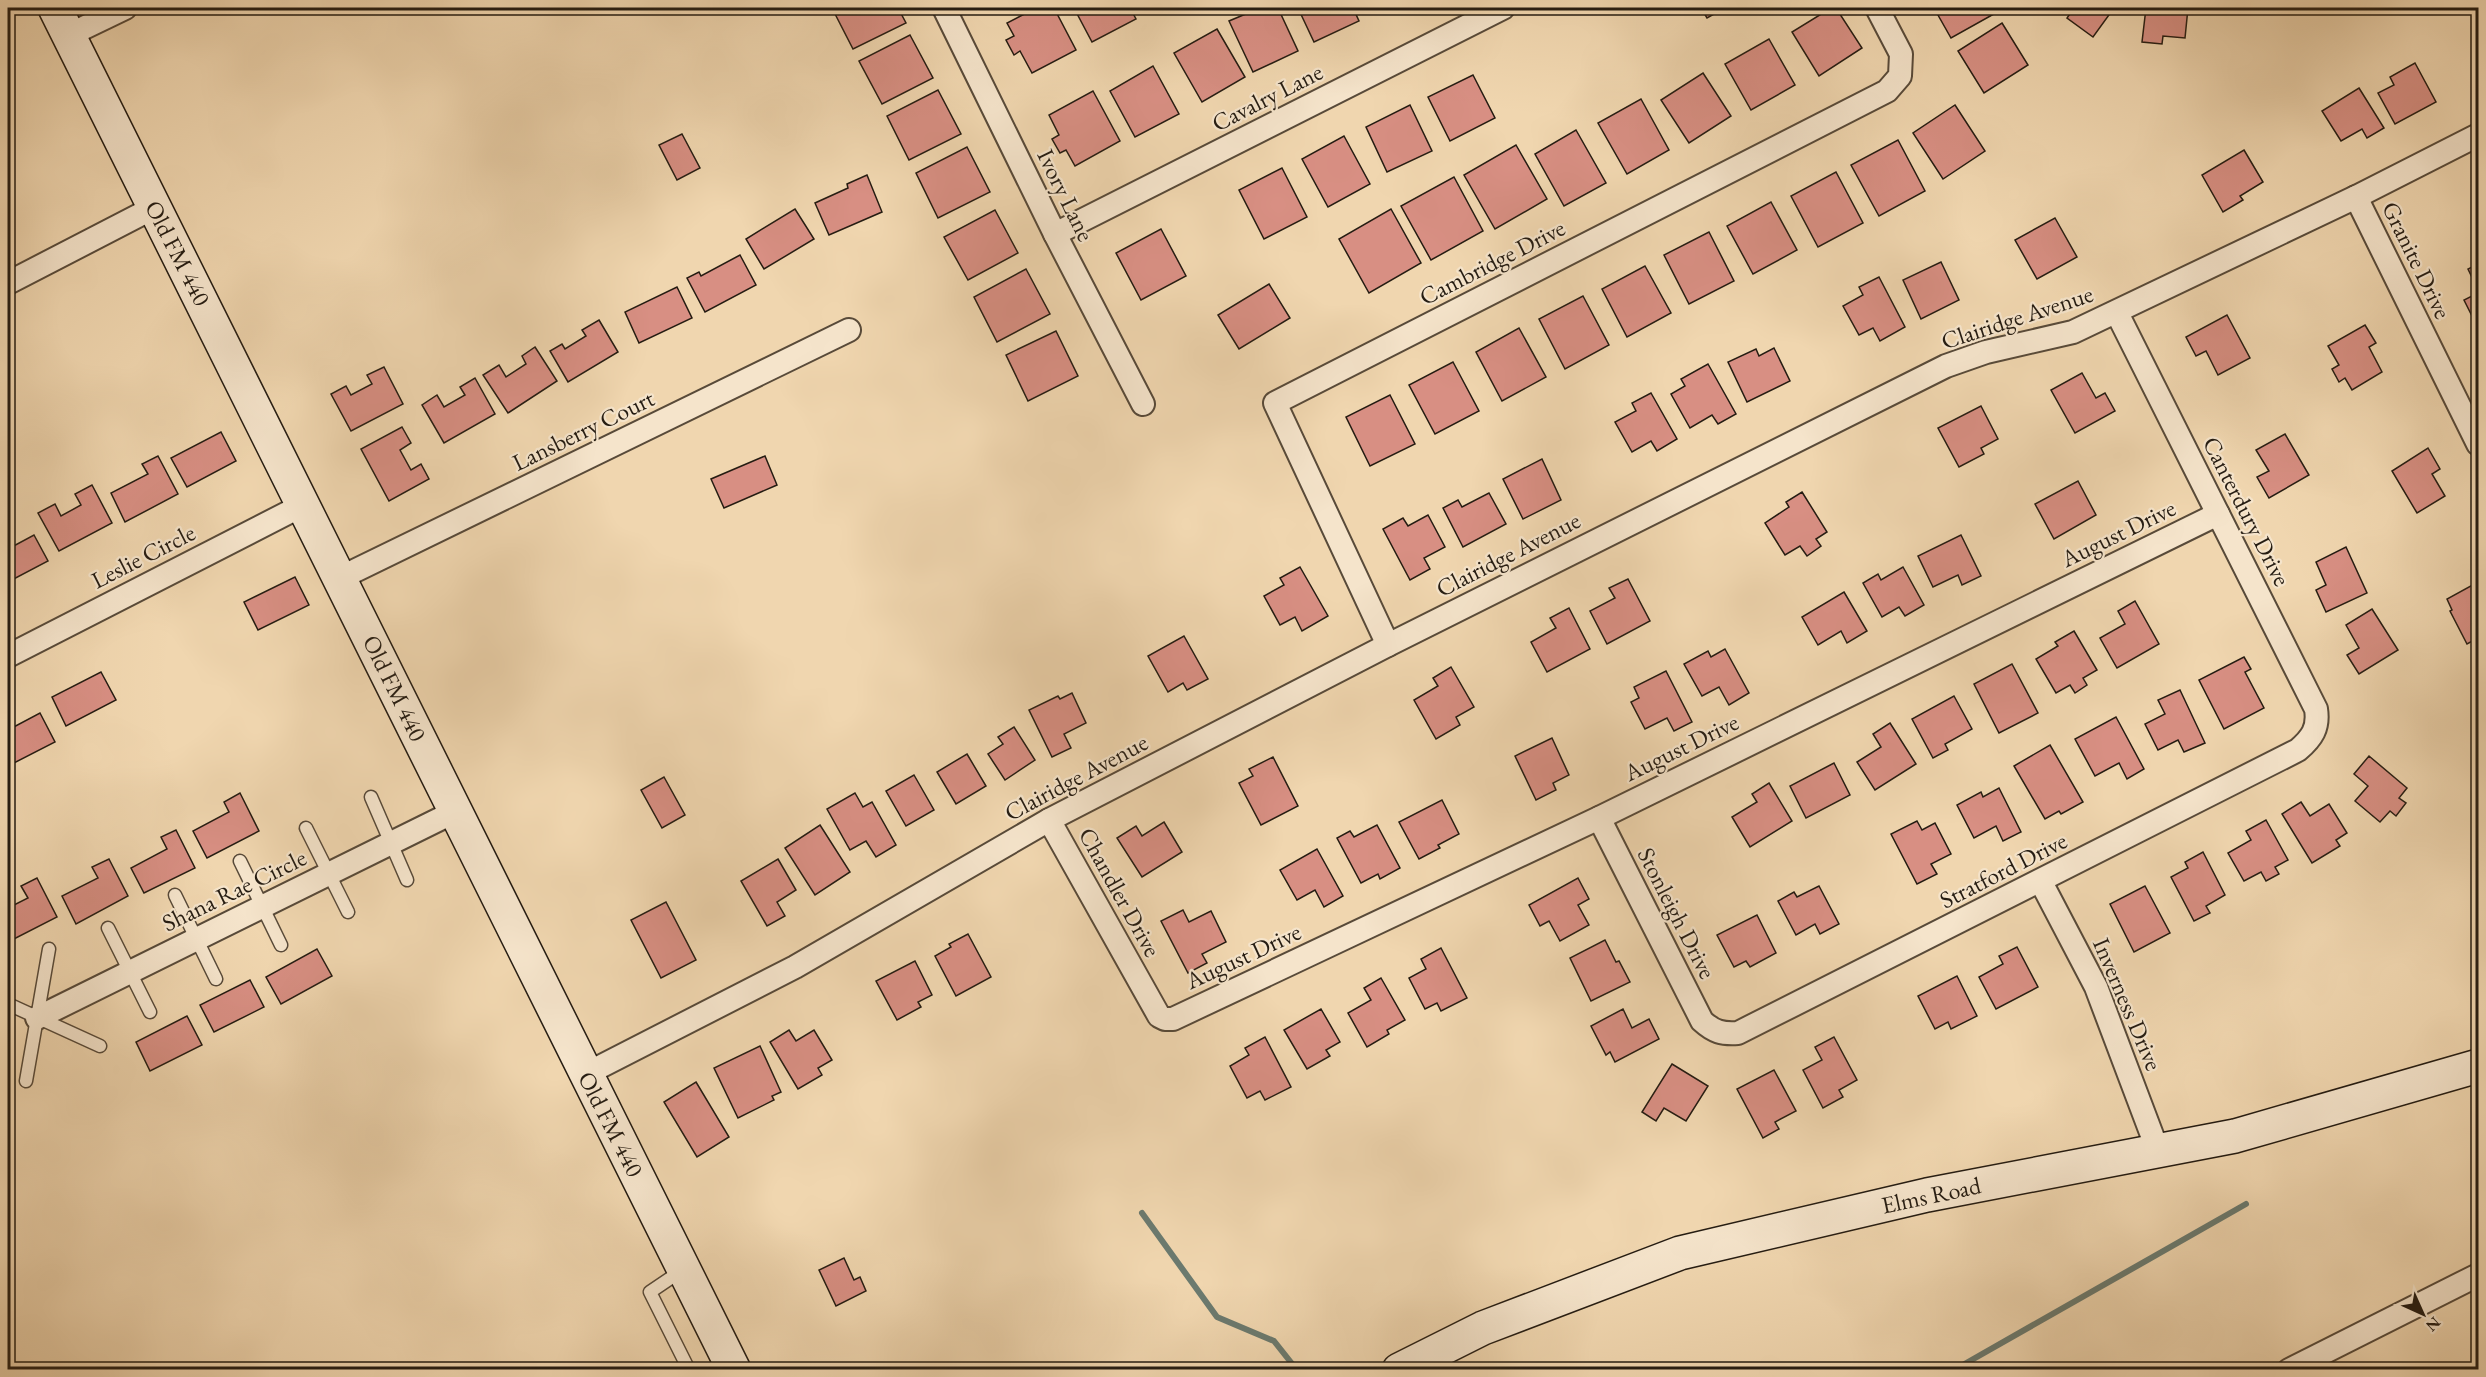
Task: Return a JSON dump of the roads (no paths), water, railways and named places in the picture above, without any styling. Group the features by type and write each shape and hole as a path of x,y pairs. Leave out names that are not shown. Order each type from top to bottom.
{"street":[{"path":"62,21 125,8"},
{"name":"Ivory Lane","path":"944,8 1055,234 1143,404"},
{"name":"Cavalry Lane","path":"1055,234 1503,8"},
{"name":"Cambridge Drive","path":"1388,645 1275,403 1887,91 1900,76 1900,54 1877,8"},
{"name":"Old FM 440","path":"62,21 734,1370"},
{"name":"Clairidge Avenue","path":"586,1074 795,967 1049,819 1388,645 1946,366 1986,352 2073,332 2117,313 2478,135"},
{"name":"Granite Drive","path":"2355,197 2478,444"},
{"path":"8,283 155,207"},
{"name":"Canterdury Drive","path":"2117,313 2316,709 2318,720 2312,736"},
{"name":"Lansberry Court","path":"340,578 849,330"},
{"name":"Leslie Circle","path":"8,656 303,505"},
{"name":"August Drive","path":"1165,1019 1173,1019 1599,818 2218,514"},
{"name":"Stratford Drive","path":"1712,1030 1722,1034 1738,1033 2041,882 2298,750 2312,736"},
{"name":"Shana Rae Circle","path":"37,1018 456,811"},
{"name":"Stonleigh Drive","path":"1599,818 1702,1021 1712,1030"},
{"name":"Chandler Drive","path":"1049,819 1159,1016 1165,1019"},
{"name":"Inverness Drive","path":"2041,882 2096,987 2158,1151"},
{"name":"Elms Road","path":"1399,1370 1483,1328 1680,1253 1927,1195 2235,1136 2478,1066"},
{"path":"2289,1370 2478,1275"}],"lane":[{"path":"371,797 406,880"},
{"path":"306,828 348,912"},
{"path":"240,861 281,945"},
{"path":"175,895 216,979"},
{"path":"108,928 150,1012"},
{"path":"26,1081 49,949"},
{"path":"8,1004 100,1046"},
{"path":"684,1269 650,1292 689,1370"}],"waterway":[{"path":"1954,1370 2246,1204"},
{"path":"1142,1213 1217,1317 1274,1341 1297,1370"}]}
